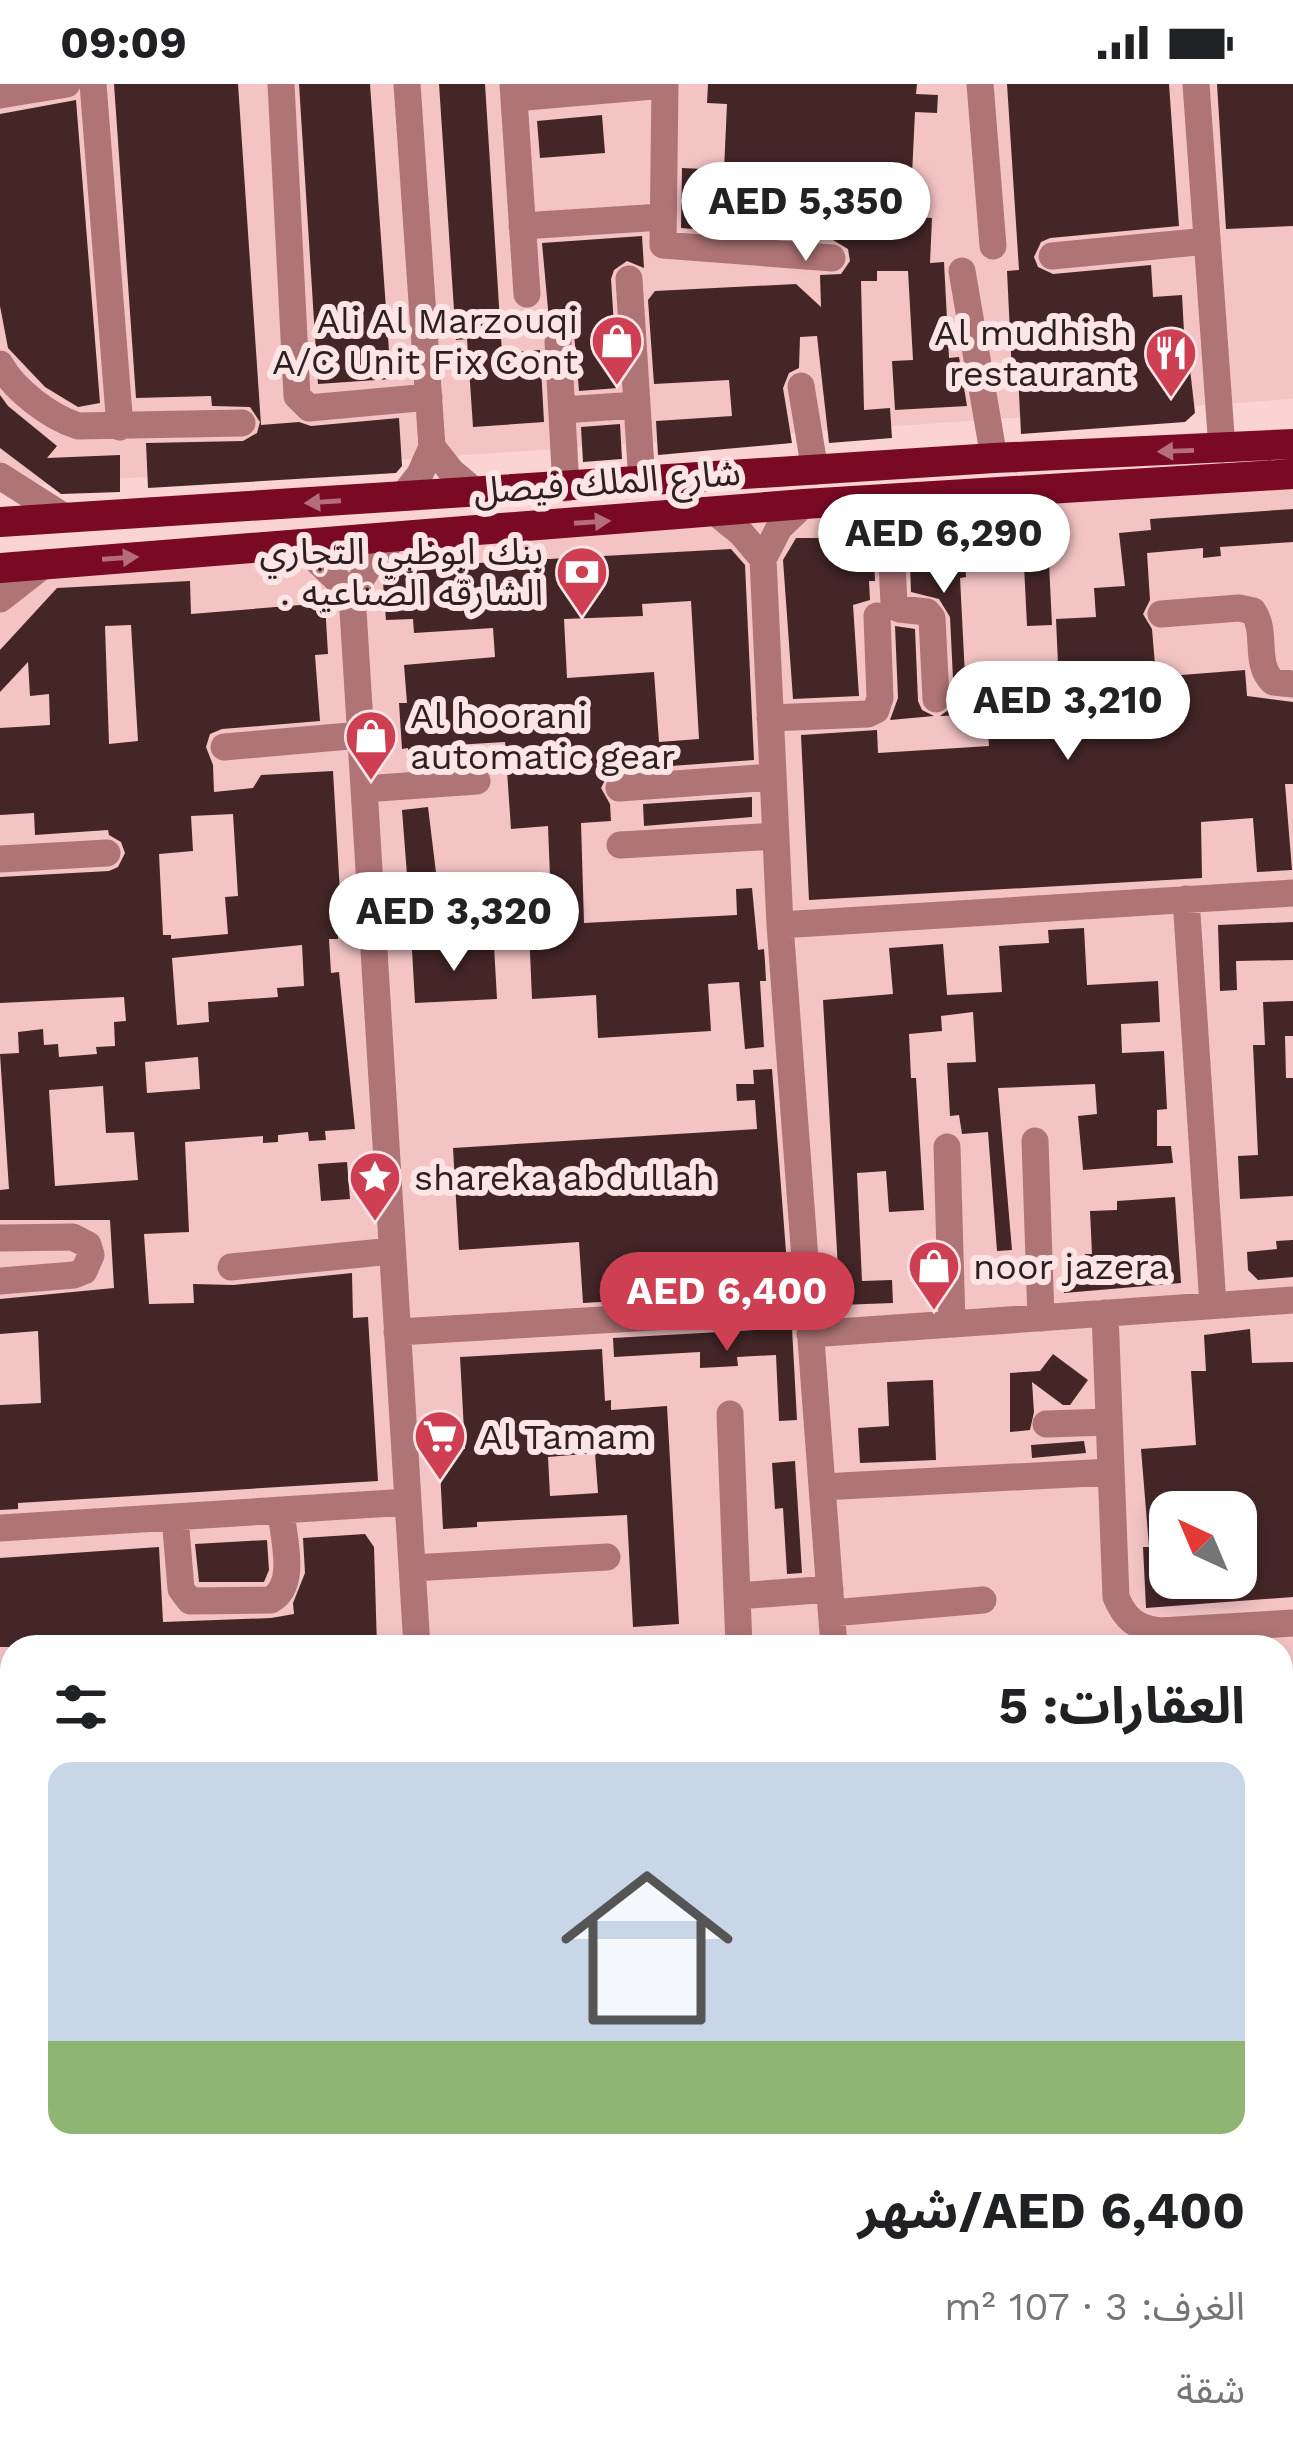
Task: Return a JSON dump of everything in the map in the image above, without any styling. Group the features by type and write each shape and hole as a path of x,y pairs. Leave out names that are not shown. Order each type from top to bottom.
{"main road":[{"name":"شارع الملك فيصل","path":"15,521 994,458 1293,444"},
{"name":"شارع الملك فيصل","path":"1,576 46,562 804,504 1293,474"},
{"path":"0,510 15,521"}],"street":[{"path":"9,91 67,84"},
{"path":"93,84 120,427"},
{"path":"281,84 297,395 309,408 429,398"},
{"path":"402,497 432,447 407,84"},
{"path":"980,84 993,246"},
{"path":"1196,84 1222,449"},
{"path":"527,294 513,91 665,85 661,241 667,248 832,258"},
{"path":"522,226 662,218"},
{"path":"1052,256 1207,242"},
{"path":"962,272 994,458"},
{"path":"628,279 642,483"},
{"path":"558,342 566,488"},
{"path":"0,364 14,383 62,420 87,428 242,423"},
{"path":"801,386 815,471"},
{"path":"562,410 637,405"},
{"path":"432,447 477,493"},
{"path":"0,476 67,518"},
{"path":"890,499 894,604 899,609 927,612 932,618 937,699"},
{"path":"804,504 779,528 763,559 780,925 833,1635"},
{"path":"715,512 742,533 763,559"},
{"path":"396,536 352,594 416,1635"},
{"path":"302,546 352,594"},
{"path":"1161,614 1253,611 1260,624 1264,673 1273,682 1293,684"},
{"path":"770,718 876,710 880,698 878,616"},
{"path":"224,747 361,735"},
{"path":"619,788 773,777"},
{"path":"364,788 477,781"},
{"path":"620,845 776,836"},
{"path":"0,859 107,853"},
{"path":"780,925 1293,893"},
{"path":"1186,899 1214,1305"},
{"path":"373,933 502,928"},
{"path":"1035,1141 1041,1318"},
{"path":"946,1147 952,1324"},
{"path":"0,1238 73,1237 88,1245 91,1256 80,1274 0,1281"},
{"path":"231,1267 392,1251"},
{"path":"397,1331 809,1321 952,1324 1293,1300"},
{"path":"1105,1313 1116,1597 1122,1612 1144,1629 1232,1635"},
{"path":"730,1414 739,1635"},
{"path":"1046,1424 1109,1422"},
{"path":"822,1487 1111,1472"},
{"path":"0,1528 408,1502"},
{"path":"176,1517 181,1589 190,1601 271,1600 282,1593 287,1581 281,1511"},
{"path":"412,1568 607,1557"},
{"path":"737,1596 983,1600"},
{"path":"1253,1635 1293,1623"}],"shaded area":[{"path":"0,84 1293,84 1293,399 40,484 0,472"},
{"path":"1293,488 1293,1635 0,1635 0,586 21,570"}],"building":[{"path":"114,84 238,84 261,425 399,418 402,466 396,473 148,488 146,443 243,441 257,433 260,422 250,407 212,406 211,396 136,398"},
{"path":"299,84 370,84 391,379 318,384"},
{"path":"439,84 485,84 502,353 540,350 544,422 473,427 467,339 456,340"},
{"path":"708,84 917,84 916,94 938,95 937,113 915,112 910,217 932,218 930,263 944,262 949,358 959,357 967,406 895,410 892,361 913,360 908,271 877,271 877,281 861,281 864,410 890,408 892,438 829,443 817,336 800,337 799,368 789,373 783,388 792,443 658,455 656,421 732,416 729,380 654,384 648,300 655,291 796,284 821,307 820,275 841,274 850,261 848,249 833,240 681,228 682,168 724,170 727,104 707,103"},
{"path":"1007,84 1169,84 1179,226 1050,238 1041,242 1034,257 1038,267 1053,274 1151,265 1153,297 1182,295 1186,369 1190,369 1195,413 1185,422 1021,434 1018,374 1012,374 1007,271 1019,270"},
{"path":"1217,84 1293,84 1293,226 1226,229"},
{"path":"76,100 100,403 78,407 45,387 8,348 0,306 0,114"},
{"path":"602,115 605,153 540,158 537,121"},
{"path":"642,236 644,268 627,261 614,270 611,279 618,388 579,391 574,333 560,325 560,319 549,320 542,243"},
{"path":"0,395 57,446 47,458 120,455 120,492 61,494 0,448"},
{"path":"620,424 622,459 583,462 581,427"},
{"path":"1293,509 1293,542 1220,547 1221,556 1203,558 1203,548 1147,553 1150,600 1143,614 1152,629 1156,677 1245,670 1247,696 1293,702 1293,784 1285,784 1292,870 1257,872 1253,818 1201,822 1202,878 809,900 801,735 877,730 878,753 989,746 987,716 1029,713 1029,666 1058,664 1056,619 1096,617 1094,588 1125,586 1119,533 1151,530 1150,519"},
{"path":"964,535 966,577 960,578 967,715 940,716 954,699 950,617 939,599 911,592 909,537"},
{"path":"796,538 873,538 875,581 869,581 870,600 853,605 859,696 793,699 783,560"},
{"path":"731,549 745,565 754,760 643,768 642,758 608,760 601,788 610,804 611,821 581,823 584,923 737,915 736,889 752,888 758,950 764,949 765,962 766,981 760,981 764,1047 745,1049 739,982 708,984 711,1031 598,1038 596,995 532,999 529,929 552,928 548,826 511,829 505,742 455,745 457,764 410,768 408,748 402,749 399,703 407,703 404,665 495,657 493,628 414,633 413,619 386,620 383,582 391,573 424,570 424,566","holes":["691,601 699,739 659,742 654,672 567,678 564,619 643,616 642,604"]},
{"path":"1049,563 1052,625 1027,626 1024,565"},
{"path":"190,581 191,614 325,603 328,654 315,655 320,721 222,729 210,734 206,747 213,765 214,792 253,788 261,775 333,771 341,910 337,911 338,939 329,939 331,973 339,972 355,1129 325,1131 326,1140 309,1141 308,1132 278,1135 278,1142 263,1143 263,1136 185,1142 189,1232 144,1234 149,1304 194,1303 193,1284 233,1285 352,1273 353,1318 368,1317 378,1481 18,1503 18,1509 0,1510 0,1405 41,1403 38,1331 0,1334 0,1299 114,1288 110,1220 0,1220 0,1190 9,1189 0,1054 19,1053 18,1032 43,1029 44,1045 58,1044 59,1057 97,1054 96,1047 115,1046 114,1022 126,1021 124,997 0,1003 0,877 109,871 118,867 125,853 108,830 35,835 34,813 0,815 0,728 50,725 49,694 30,696 28,662 0,692 0,650 57,588","holes":["131,625 138,741 109,744 105,626","233,814 238,896 225,897 228,934 171,939 163,935 159,854 193,851 191,816","302,945 304,986 277,988 278,997 208,1002 209,1022 177,1025 172,958","198,1057 200,1089 147,1093 145,1062","103,1086 106,1133 134,1132 138,1180 55,1186 49,1090"]},
{"path":"895,626 915,629 918,701 922,710 934,716 890,720 898,698"},
{"path":"752,797 752,817 644,826 643,804"},
{"path":"428,807 445,912 410,914 402,810"},
{"path":"1293,922 1293,960 1236,961 1237,990 1220,991 1218,925"},
{"path":"1084,928 1087,985 1158,981 1160,1022 1121,1024 1122,1053 1164,1051 1167,1109 1157,1110 1157,1146 1171,1146 1173,1163 1083,1170 1078,1116 1097,1114 1095,1084 998,1088 1012,1250 997,1251 988,1132 962,1134 959,1115 950,1116 947,1063 976,1062 973,1012 941,1016 942,1031 909,1034 924,1210 889,1212 886,1171 857,1173 862,1281 892,1280 893,1303 840,1305 823,1000 893,994 889,948 943,944 947,995 1002,992 999,946 1049,943 1048,930"},
{"path":"494,946 497,999 415,1003 412,950"},
{"path":"1293,1001 1293,1036 1285,1036 1286,1078 1293,1078 1293,1196 1240,1199 1238,1156 1258,1155 1253,1045 1265,1045 1263,1002"},
{"path":"772,1069 789,1291 583,1303 579,1242 459,1250 453,1148 757,1129 755,1100 737,1101 736,1084 754,1084 753,1070"},
{"path":"347,1162 350,1199 321,1201 318,1164"},
{"path":"1175,1197 1181,1283 1064,1293 1063,1271 1086,1270 1085,1254 1092,1254 1090,1211 1117,1210 1117,1201"},
{"path":"1293,1240 1293,1277 1258,1280 1248,1270 1247,1252 1277,1249 1276,1241"},
{"path":"792,1328 797,1420 779,1421 776,1355 737,1357 738,1366 700,1368 700,1352 614,1357 613,1338"},
{"path":"1250,1329 1252,1363 1293,1362 1293,1597 1146,1608 1143,1547 1149,1547 1141,1449 1196,1445 1191,1371 1206,1371 1204,1335"},
{"path":"602,1349 605,1401 611,1400 611,1410 667,1406 679,1624 633,1627 627,1515 477,1522 477,1527 443,1529 439,1450 465,1449 460,1357","holes":["595,1453 598,1493 550,1496 548,1457"]},
{"path":"1053,1354 1088,1380 1070,1405 1063,1405 1032,1382 1030,1430 1010,1432 1010,1373 1040,1371"},
{"path":"933,1380 936,1460 860,1463 858,1428 889,1426 887,1382"},
{"path":"1084,1441 1086,1453 1032,1458 1031,1445"},
{"path":"795,1461 802,1573 787,1574 783,1508 775,1509 772,1463"},
{"path":"365,1534 374,1547 377,1635 0,1635 0,1558 159,1547 163,1622 271,1618 294,1614 293,1603 305,1573 303,1538"},
{"path":"267,1540 269,1570 264,1582 199,1582 195,1544"}],"place":[{"name":"Ali Al Marzouqi A/C Unit Fix Cont","path":"617,387"},
{"name":"Al mudhish restaurant","path":"1171,399"},
{"name":"بنك ابوظبي التجاري . الشارقه الصناعيه","path":"582,618"},
{"name":"Al hoorani automatic gear","path":"371,782"},
{"name":"shareka abdullah","path":"375,1223"},
{"name":"noor jazera","path":"934,1312"},
{"name":"Al Tamam","path":"440,1482"}]}
